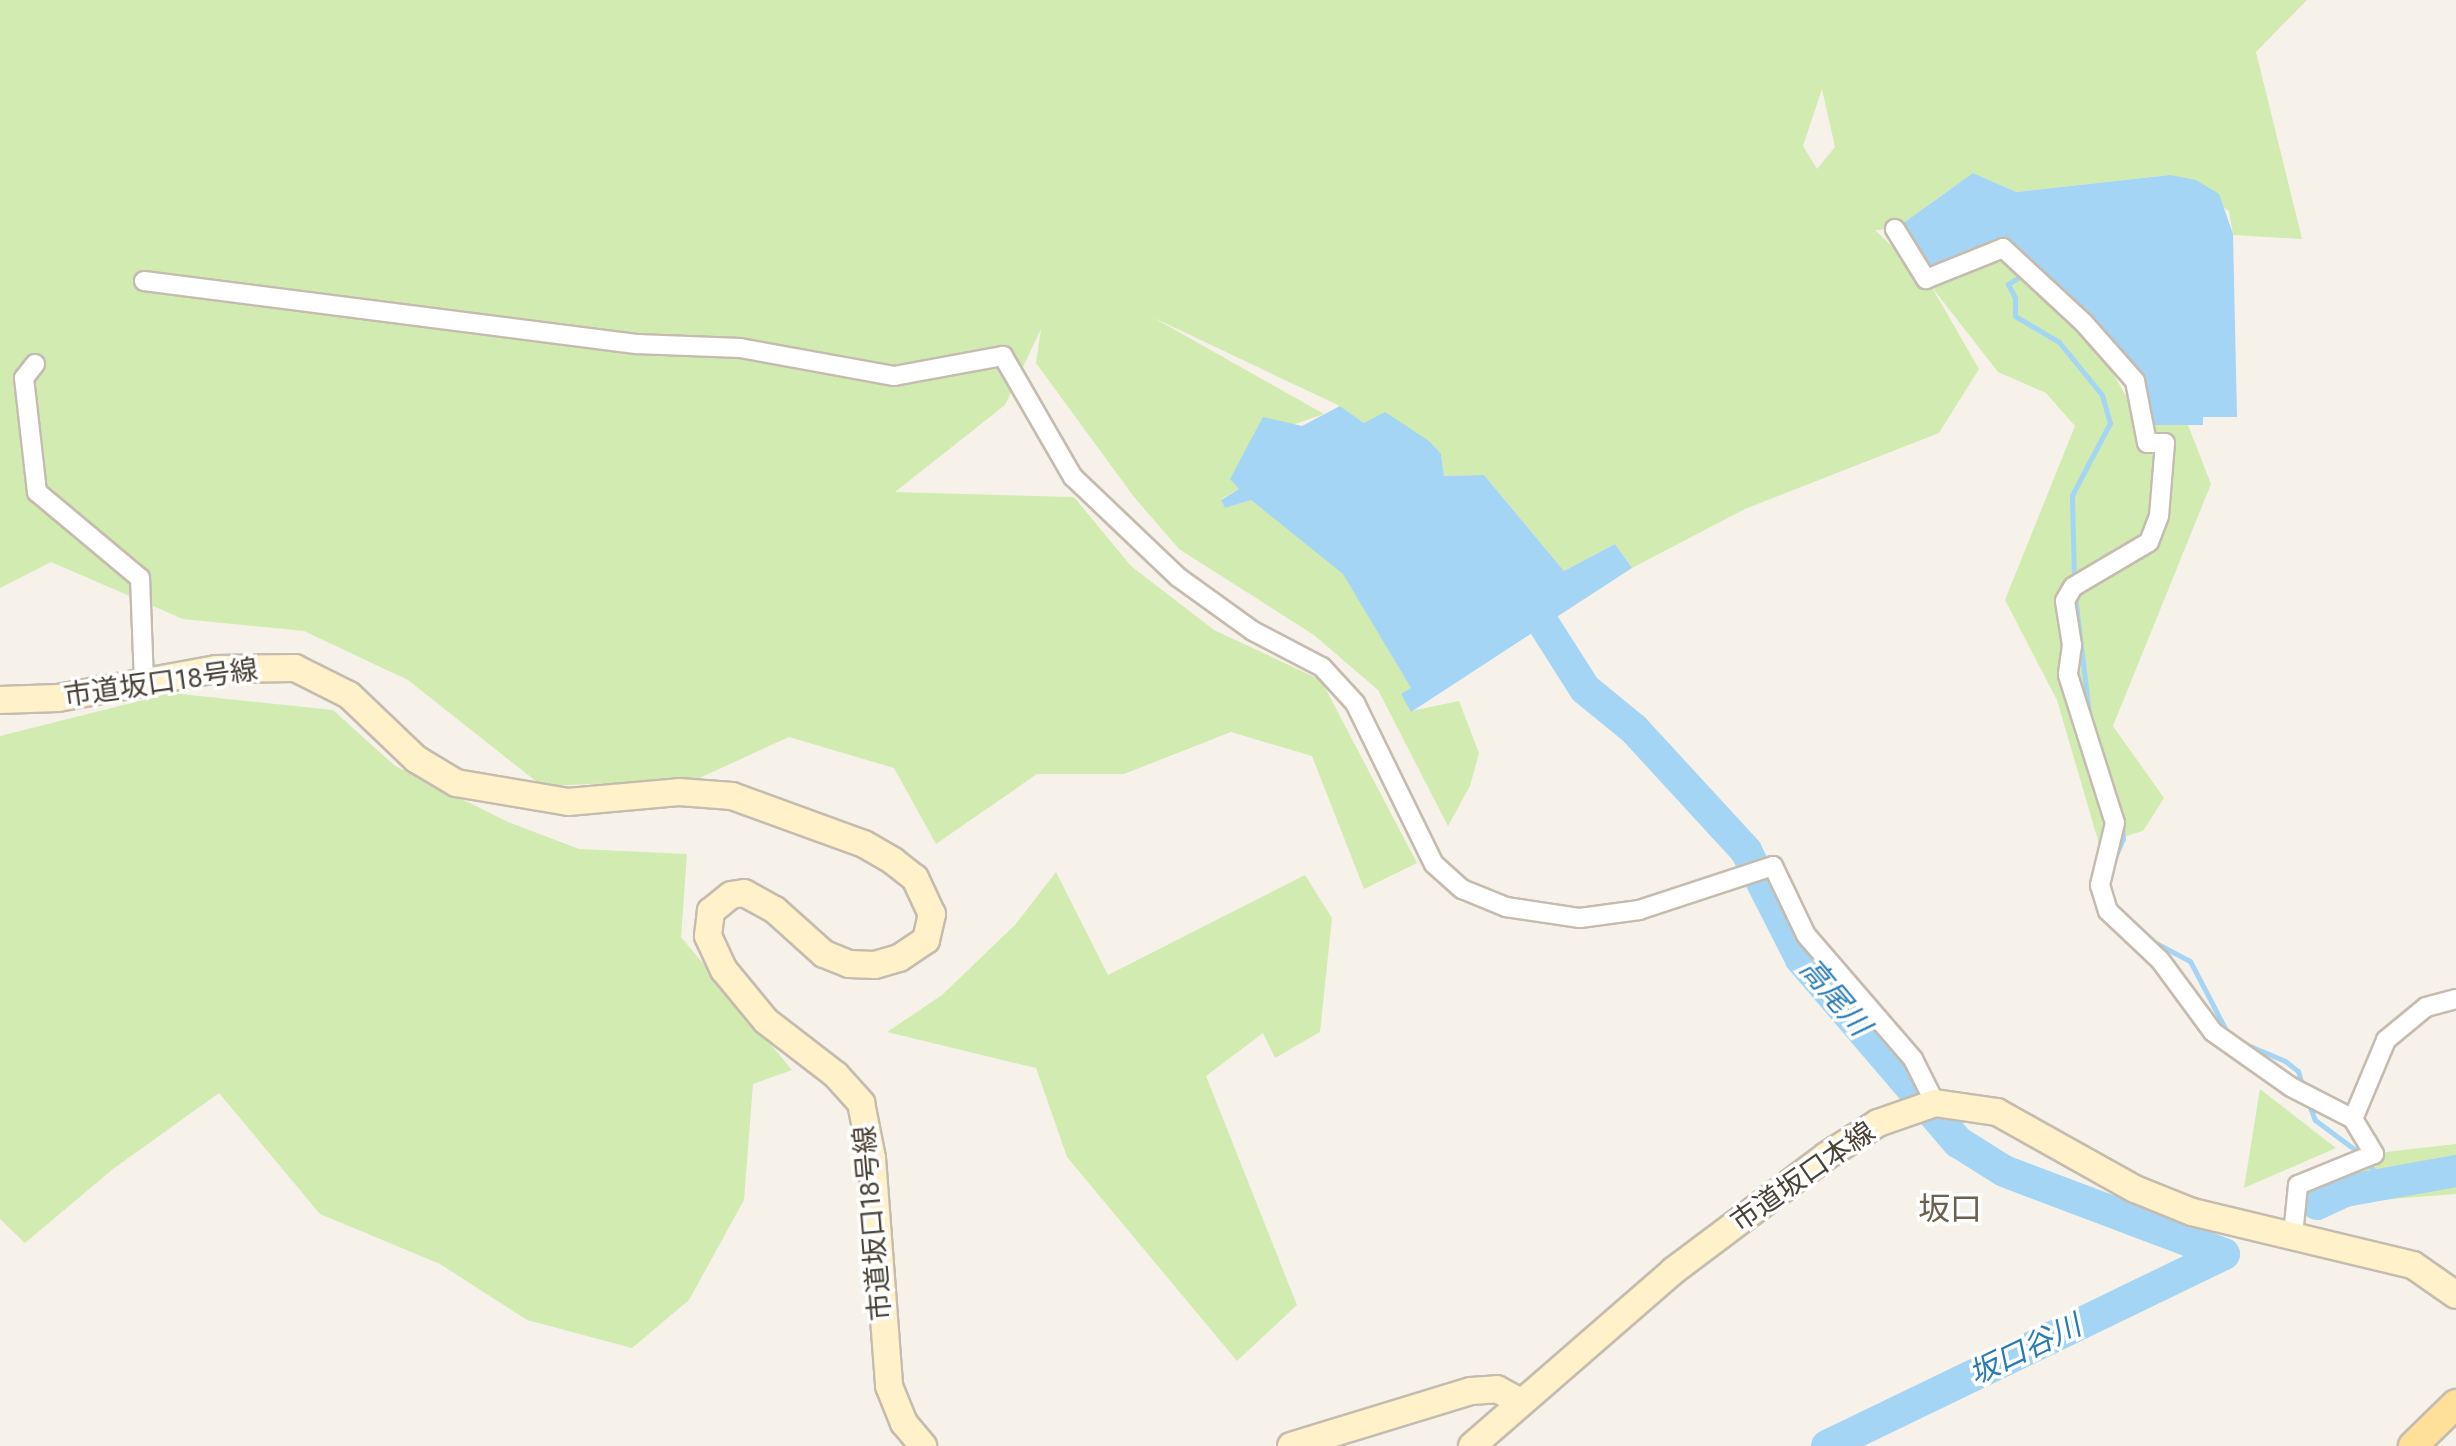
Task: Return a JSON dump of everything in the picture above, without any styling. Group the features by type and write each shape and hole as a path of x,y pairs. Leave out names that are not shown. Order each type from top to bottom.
{"main road":[{"path":"2413,1446 2456,1404"}],"street":[{"path":"1895,229 1926,279 2003,248 2083,322 2135,381 2147,443 2165,443 2159,516 2149,542 2073,587 2065,601 2072,645 2068,675 2115,823 2100,885 2108,911 2160,960 2213,1032 2298,1090 2353,1119 2374,1154 2298,1185 2293,1235"},
{"path":"144,281 638,344 740,348 894,376 1003,356 1073,477 1178,577 1253,631 1322,667 1355,703 1434,864 1462,889 1506,907 1580,918 1639,910 1773,866 1806,935 1913,1059 1935,1103"},
{"path":"35,364 24,378 37,492 140,578 144,681"},
{"name":"市道坂口18号線","path":"0,700 58,698 144,681 247,666 295,668 349,695 416,759 456,783 553,801 679,792 732,796 864,844 915,878 927,900 932,928 915,950 875,965 849,964 824,954 775,910 744,893 719,902 707,922 712,950 747,999 861,1103 872,1158 889,1386 904,1423 923,1446"},
{"path":"2353,1119 2386,1040 2426,1007 2456,999"},
{"name":"市道坂口本線","path":"1472,1446 1673,1271 1878,1123 1935,1103 1997,1112 2135,1189 2192,1212 2413,1265 2456,1295"},
{"path":"1291,1446 1471,1391 1497,1389 1520,1402"}],"green space":[{"path":"0,0 2307,0 2256,52 2302,239 2233,235 2229,211 2170,175 2015,192 1973,173 1895,229 1875,230 1926,279 2012,257 2083,322 2143,425 2188,425 2211,484 2113,726 2164,798 2143,831 2099,844 2057,700 2005,600 2075,426 2046,393 1998,372 1931,286 1979,369 1939,433 1745,509 1632,568 1615,544 1564,571 1484,475 1444,476 1441,454 1364,423 1340,406 1154,318 1324,414 1289,426 1239,489 1221,499 1225,508 1251,500 1344,574 1411,688 1411,711 1459,701 1479,753 1470,786 1448,826 1378,690 1314,635 1179,549 1134,497 1036,363 1041,329 1005,405 895,492 1074,497 1131,566 1214,630 1321,680 1417,863 1364,889 1312,756 1231,732 1124,774 1037,774 936,844 894,768 789,737 695,780 542,786 408,680 304,631 183,619 51,562 0,588","holes":["1822,89 1835,147 1817,169 1803,146"]},
{"path":"171,693 333,710 395,766 508,822 579,849 687,854 681,937 792,1070 753,1084 744,1200 689,1300 632,1348 527,1320 440,1264 320,1214 219,1093 113,1169 25,1243 0,1219 0,736"},
{"path":"1056,872 1108,975 1305,875 1332,918 1320,1032 1275,1058 1263,1033 1206,1076 1297,1305 1237,1361 1067,1157 1036,1068 887,1032 942,995 1015,925"},
{"path":"2260,1089 2336,1148 2244,1188"},
{"path":"2456,1144 2456,1194 2327,1204 2314,1188 2386,1152"}],"water":[{"path":"1973,173 2016,192 2170,175 2196,180 2219,194 2233,234 2237,417 2203,417 2203,425 2143,425 2135,381 2004,249 1926,279 1895,229"},
{"path":"1340,406 1364,423 1385,412 1429,441 1441,454 1444,476 1484,475 1564,571 1615,544 1632,568 1411,712 1401,694 1411,688 1343,574 1251,500 1225,508 1221,500 1239,489 1230,479 1263,417 1302,426"}],"waterway":[{"path":"2024,274 2008,284 2015,298 2015,316 2059,342 2102,395 2110,423 2072,495 2074,582"},
{"path":"2075,596 2089,713"},
{"name":"高尾川","path":"1543,623 1585,689 1634,729 1746,851 1801,959 1958,1142 2004,1171 2224,1254"},
{"path":"2113,862 2123,839 2122,826"},
{"path":"2150,940 2190,961 2227,1032"},
{"path":"2245,1044 2285,1061 2298,1071 2302,1085"},
{"path":"2308,1102 2315,1120 2361,1154"},
{"path":"2367,1162 2378,1176 2456,1167"},
{"name":"坂口谷川","path":"2317,1204 2345,1191 2456,1171"},
{"name":"坂口谷川","path":"1827,1446 2224,1254"}],"district":[{"name":"坂口","path":"1950,1209"}]}
